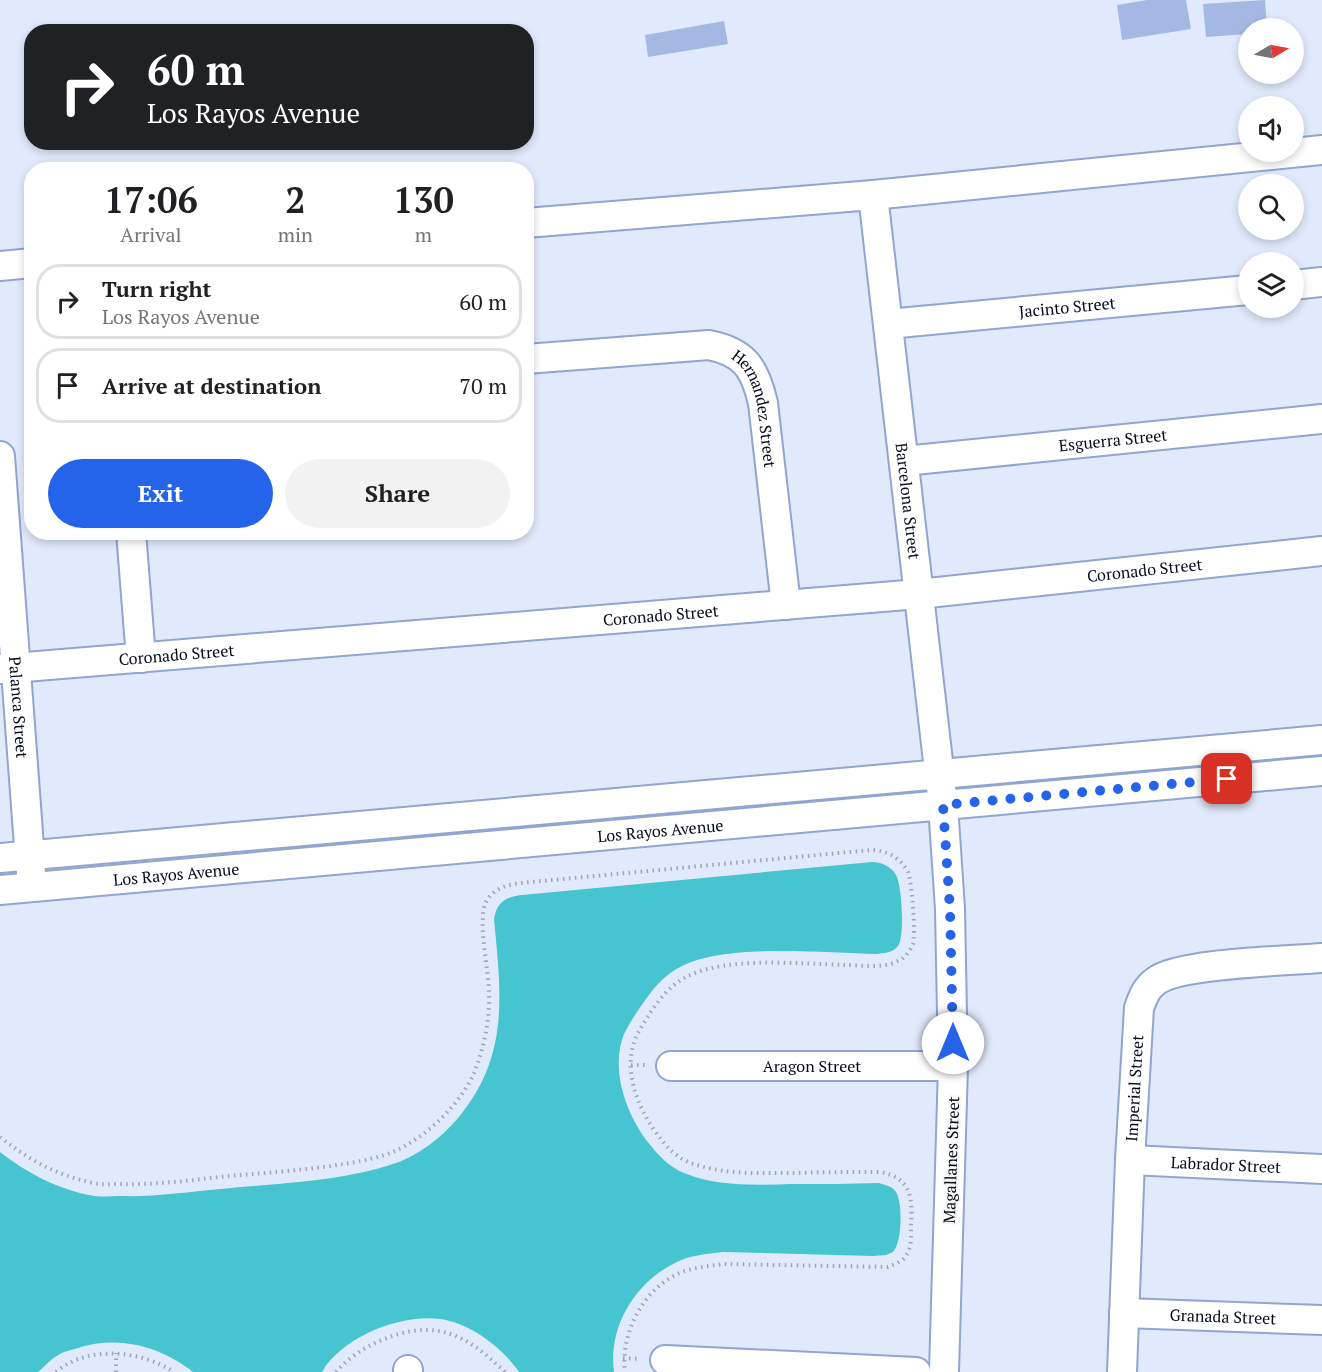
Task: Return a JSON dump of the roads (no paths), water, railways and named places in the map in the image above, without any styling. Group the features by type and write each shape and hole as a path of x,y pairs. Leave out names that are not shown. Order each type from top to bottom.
{"street":[{"path":"534,222 873,195 1322,150"},
{"name":"Barcelona Street","path":"873,195 943,805"},
{"path":"0,266 24,264"},
{"path":"1304,284 1322,282"},
{"name":"Jacinto Street","path":"888,324 1238,291"},
{"name":"Hernandez Street","path":"534,358 709,345 724,348 739,356 750,367 759,385 763,403 786,605"},
{"name":"Esguerra Street","path":"904,461 1322,419"},
{"name":"Palanca Street","path":"0,456 8,669 33,887"},
{"path":"132,540 141,658"},
{"name":"Coronado Street","path":"8,669 919,594 1322,552"},
{"name":"Los Rayos Avenue","path":"0,858 1322,740"},
{"name":"Los Rayos Avenue","path":"0,890 1322,771"},
{"name":"Magallanes Street","path":"943,805 950,909 953,1066 944,1372"},
{"name":"Imperial Street","path":"1122,1372 1130,1160 1139,1008 1145,992 1156,980 1174,973 1322,958"},
{"name":"Aragon Street","path":"671,1066 953,1066"},
{"name":"Labrador Street","path":"1130,1160 1322,1169"},
{"name":"Granada Street","path":"1124,1313 1322,1320"},
{"path":"665,1360 916,1372"}],"water":[{"path":"872,862 889,867 898,881 902,922 900,941 894,950 876,954 804,951 750,952 724,954 682,966 671,972 657,985 637,1012 624,1034 619,1062 622,1090 639,1130 651,1146 673,1167 697,1178 724,1183 765,1185 879,1183 888,1186 896,1192 900,1205 900,1232 893,1252 873,1256 723,1252 698,1255 679,1261 646,1283 627,1309 615,1339 614,1372 519,1372 504,1354 474,1331 451,1321 424,1318 390,1324 358,1339 331,1359 322,1372 193,1372 167,1355 153,1350 138,1345 108,1343 93,1344 62,1353 38,1372 0,1372 0,1152 32,1174 68,1190 94,1196 158,1195 309,1181 353,1174 396,1163 422,1150 452,1125 475,1095 487,1071 498,1023 499,973 494,919 497,908 506,899 522,895"}]}
